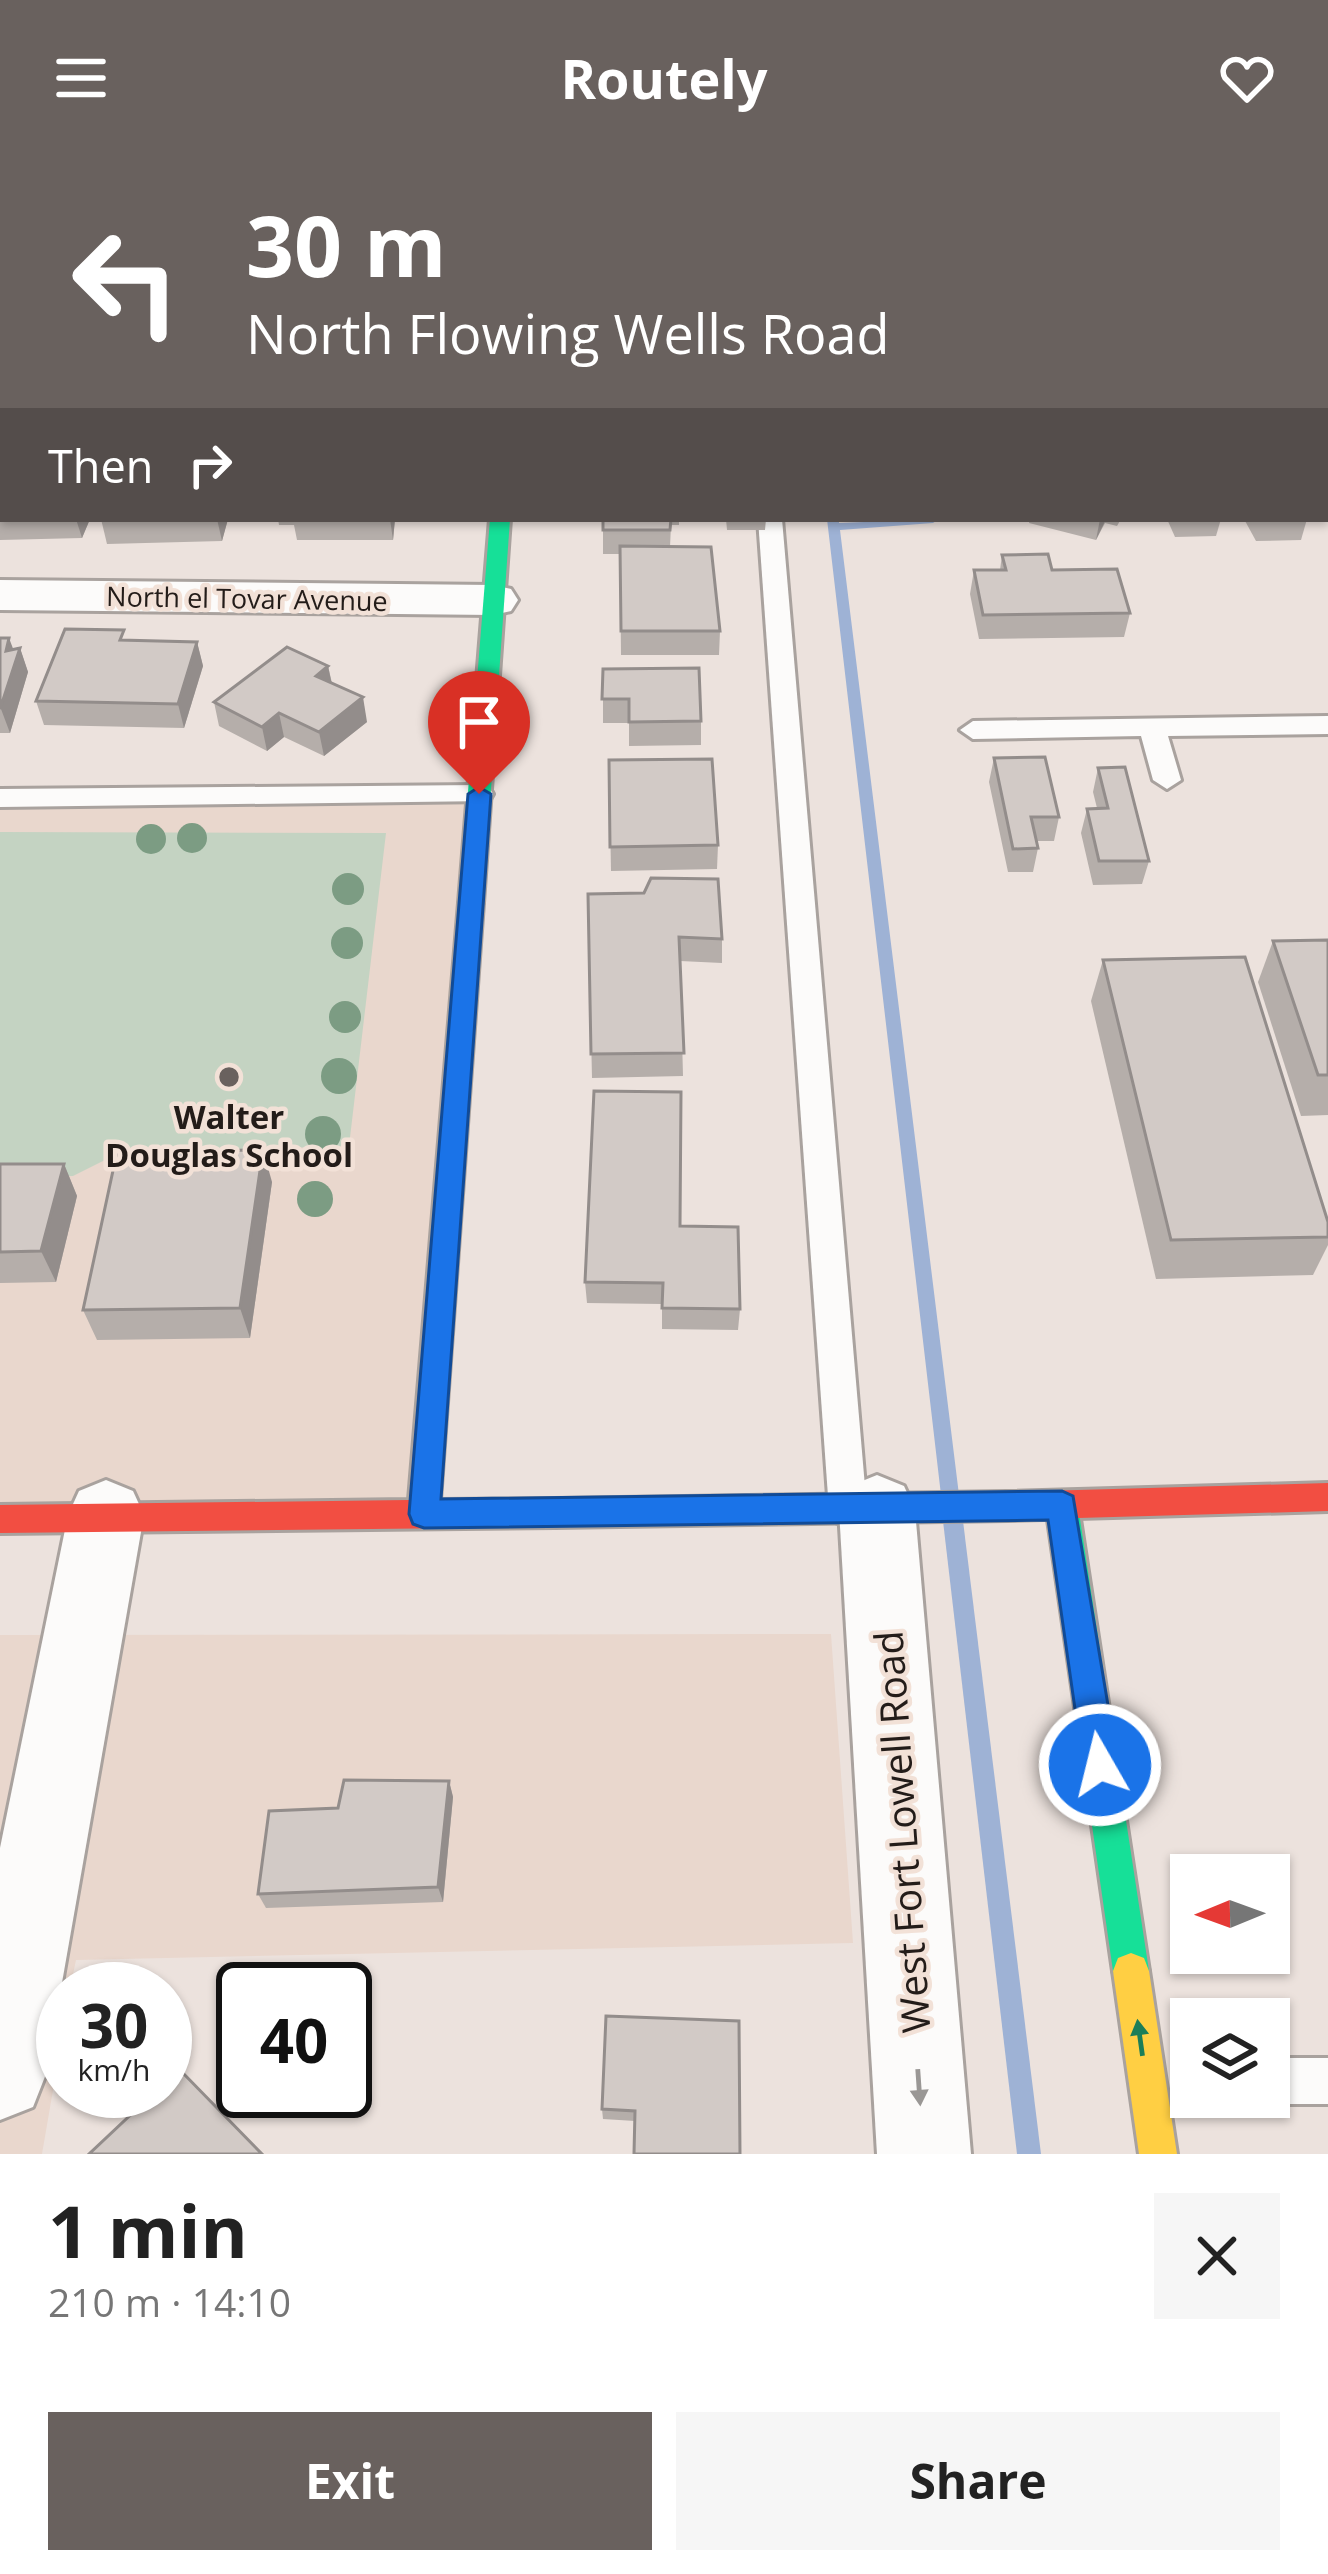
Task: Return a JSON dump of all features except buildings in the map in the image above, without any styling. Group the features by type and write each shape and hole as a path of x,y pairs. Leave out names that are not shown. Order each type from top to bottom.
{"street":[{"path":"424,1514 500,522"},
{"name":"North el Tovar Avenue","path":"0,595 493,600"},
{"path":"0,1519 871,1509 1328,1497"},
{"path":"1048,1505 1169,2083 1158,2154"},
{"name":"West Fort Lowell Road","path":"871,1509 924,2154"},
{"path":"0,2074 106,1515"}],"lane":[{"path":"770,522 871,1509"},
{"path":"973,730 1328,725"},
{"path":"1152,728 1167,780"},
{"path":"0,797 479,794"},
{"path":"1290,2081 1328,2080"}],"shaded area":[{"name":"Walter Douglas School","path":"0,786 480,786 424,1513 0,1518"},
{"path":"831,1634 853,1943 36,1962 36,2118 48,2118 42,2154 0,2154 0,1635"}],"green space":[{"path":"0,832 386,833 349,1146 119,1153 73,1176 0,1178"}],"waterway":[{"path":"833,522 950,1495"},
{"path":"834,527 896,522"},
{"path":"953,1521 1029,2154"}],"traffic: fast":[{"path":"471,903 500,522"},
{"path":"1062,1506 1131,1971"}],"traffic: slow":[{"path":"555,1513 1007,1506"},
{"path":"1131,1971 1158,2154"}],"traffic: jam":[{"path":"424,1513 471,903"},
{"path":"1007,1506 1328,1497"},
{"path":"0,1519 555,1513"}],"place":[{"name":"Walter Douglas School","path":"229,1077"}],"route":[{"path":"479,794 424,1514 1062,1506 1100,1765"}]}
